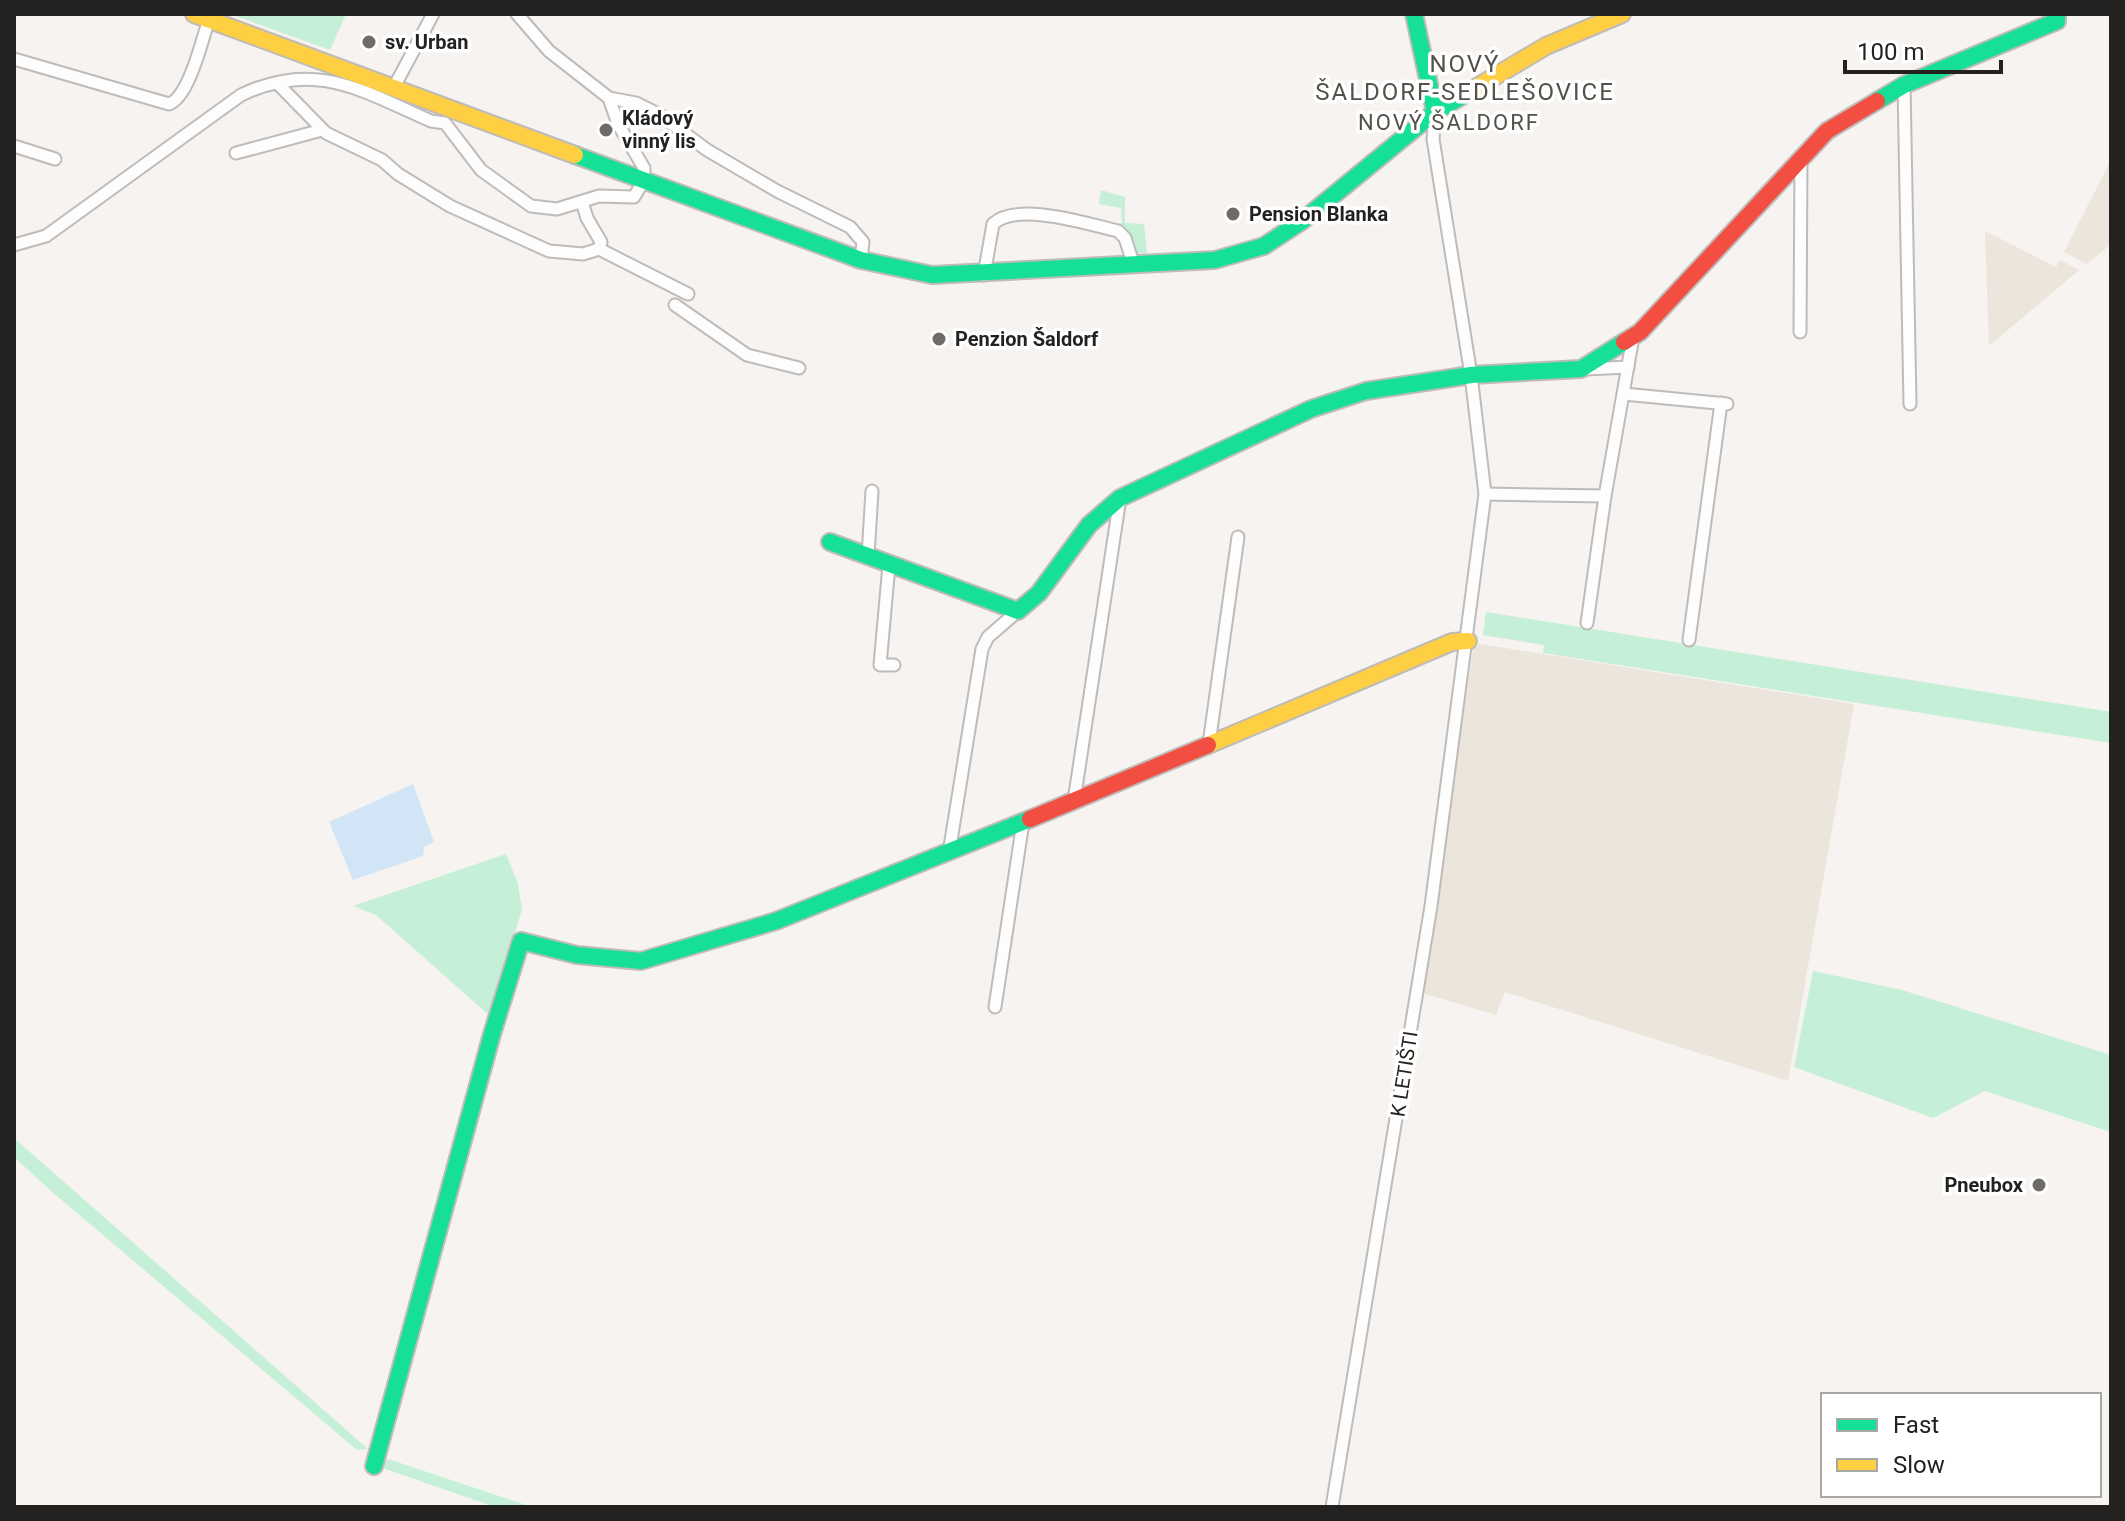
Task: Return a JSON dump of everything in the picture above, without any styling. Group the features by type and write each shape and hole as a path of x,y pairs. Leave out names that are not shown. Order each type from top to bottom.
{"street":[{"path":"394,87 433,14"},
{"path":"517,14 549,51 609,98 636,103 660,115 707,150 777,191 850,227 863,242 861,260"},
{"path":"1414,14 1435,112"},
{"path":"14,59 169,104 177,100 184,89 201,17 394,87 449,116 644,180 861,260 932,275 984,275 1215,260 1264,246 1302,221 1435,112 1546,46 1622,14"},
{"path":"1581,369 1633,337 1827,131 1904,85 2057,21 2057,14"},
{"path":"14,245 46,236 230,102 277,83 314,77 353,87 431,121 449,116"},
{"path":"277,83 322,130 375,156 450,206 549,251 583,254 599,249 688,294"},
{"path":"1904,85 1910,404"},
{"path":"449,116 481,170 531,206 557,209 599,196 634,197 644,180 642,162 618,124 609,98"},
{"name":"K LETIŠTI","path":"1332,1507 1429,922 1485,494 1471,375 1433,139 1435,112"},
{"path":"236,153 322,130"},
{"path":"14,146 55,159"},
{"path":"1800,332 1801,159"},
{"path":"582,202 601,242 599,249"},
{"path":"984,275 993,224 1012,214 1051,217 1118,231 1125,238 1134,266"},
{"path":"675,305 747,355 799,368"},
{"path":"1587,623 1633,337"},
{"path":"949,853 982,649 988,637 1039,593 1089,525 1120,498 1340,397 1471,375 1628,367"},
{"path":"1624,394 1725,404 1689,640"},
{"path":"868,556 872,491"},
{"path":"1485,494 1605,496"},
{"path":"1074,801 1120,498"},
{"path":"1209,744 1238,537"},
{"path":"830,542 1018,611"},
{"path":"889,565 880,665 894,665"},
{"path":"374,1466 496,1020 521,941 577,955 641,961 776,921 949,853 1452,642 1468,641"},
{"path":"995,1007 1023,822"}],"shaded area":[{"path":"2111,160 2111,244 2087,264 2064,252"},
{"path":"1985,231 2056,267 2060,260 2079,270 1989,346"},
{"path":"1474,643 1854,704 1788,1081 1505,992 1496,1015 1422,993"}],"green space":[{"path":"230,14 346,14 330,50"},
{"path":"1101,190 1125,197 1125,223 1144,224 1147,253 1131,254 1125,234 1083,220 1114,225 1122,223 1121,208 1099,204"},
{"path":"1486,612 2111,712 2111,743 1543,653 1544,645 1483,635"},
{"path":"506,854 518,884 522,909 490,1016 376,915 353,906"},
{"path":"1813,971 1902,990 2111,1055 2111,1132 1985,1091 1933,1118 1794,1067"},
{"path":"14,1138 368,1449 357,1450 51,1191 14,1157"},
{"path":"388,1459 532,1507 495,1507 380,1467"}],"water":[{"path":"413,784 434,842 424,847 423,856 353,880 329,822"}],"traffic: fast":[{"path":"1414,14 1435,112"},
{"path":"1877,101 1904,85 2057,21 2057,14"},
{"path":"575,155 861,260 932,275 1215,260 1264,246 1302,221 1435,112 1467,93"},
{"path":"830,542 1018,611 1039,593 1089,525 1120,498 1311,409 1366,391 1471,375 1581,369 1624,342"},
{"path":"374,1466 492,1034 521,941 577,955 641,961 776,921 1030,819"}],"traffic: slow":[{"path":"194,14 575,155"},
{"path":"1467,93 1546,46 1622,14"},
{"path":"1208,745 1452,642 1468,641"}],"traffic: jam":[{"path":"1624,342 1640,332 1827,131 1877,101"},
{"path":"1030,819 1208,745"}],"place":[{"name":"sv. Urban","path":"369,42"},
{"name":"Kládový vinný lis","path":"606,130"},
{"name":"Pension Blanka","path":"1233,214"},
{"name":"Penzion Šaldorf","path":"939,339"},
{"name":"Pneubox","path":"2039,1185"}],"district":[{"name":"NOVÝ ŠALDORF-SEDLEŠOVICE","path":"1465,78"},
{"name":"NOVÝ ŠALDORF","path":"1449,122"}]}
